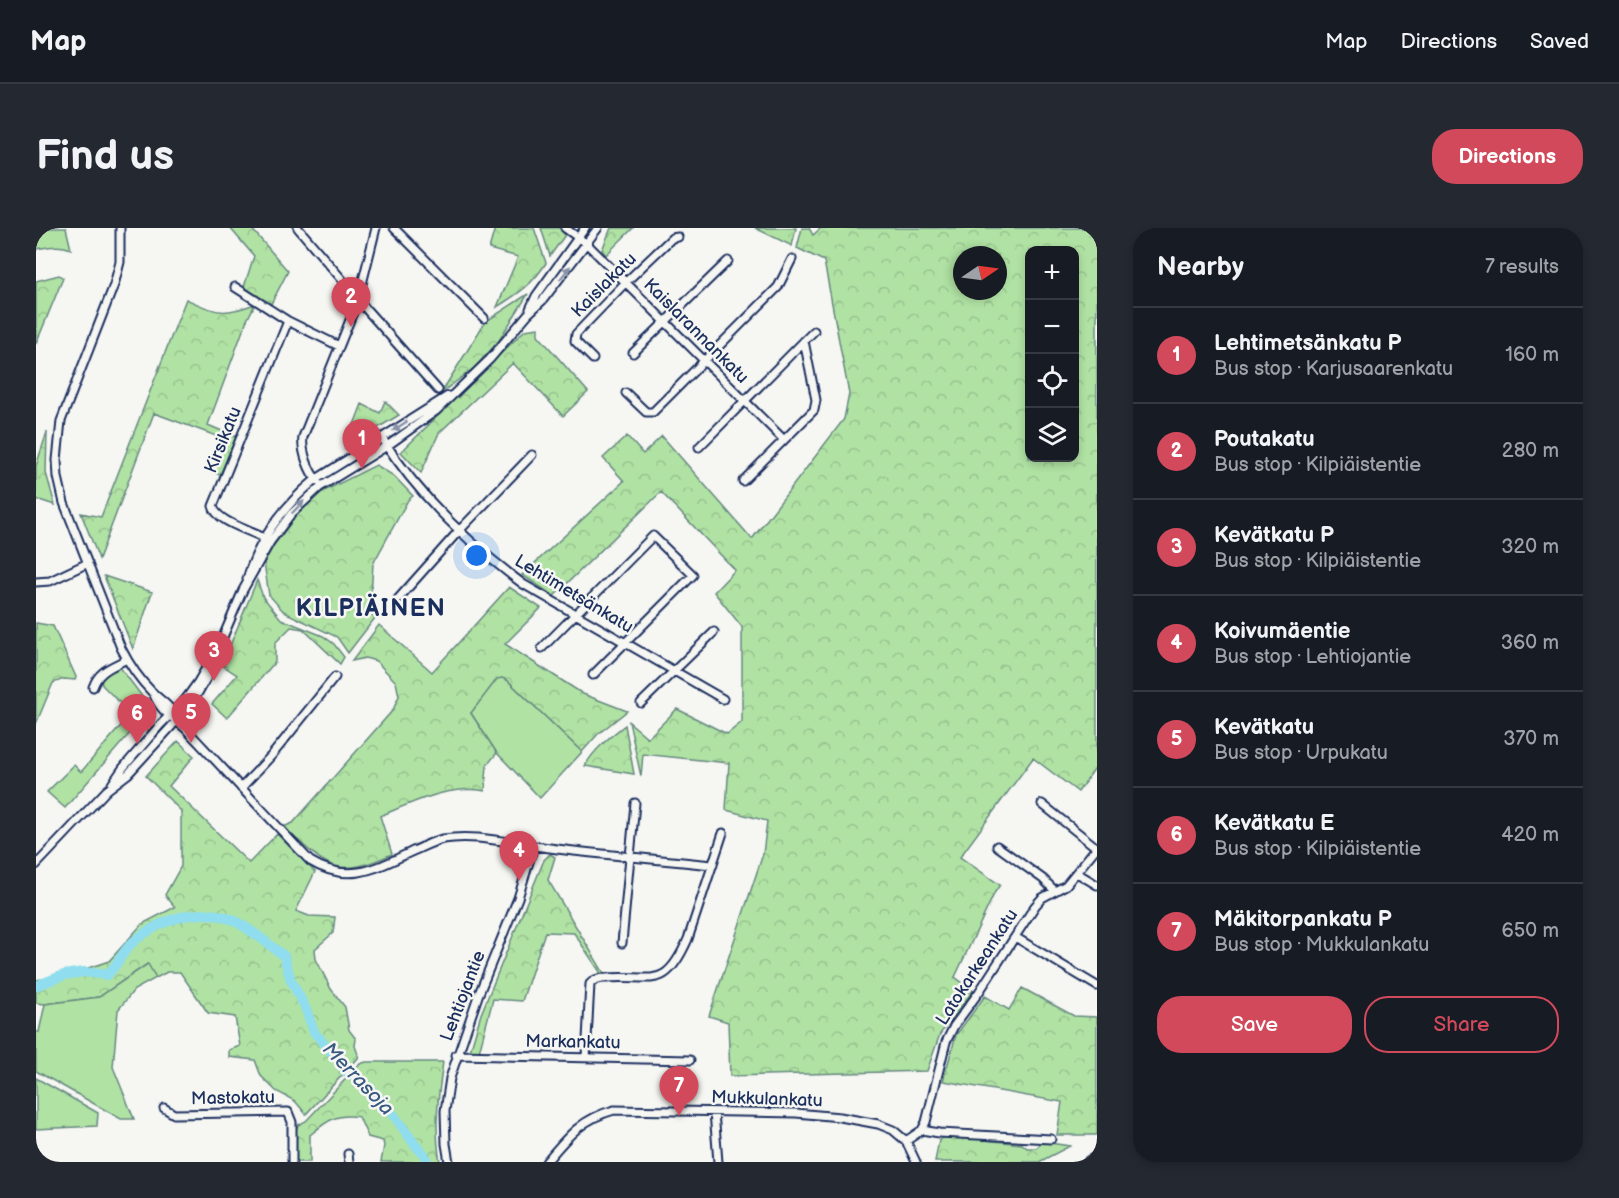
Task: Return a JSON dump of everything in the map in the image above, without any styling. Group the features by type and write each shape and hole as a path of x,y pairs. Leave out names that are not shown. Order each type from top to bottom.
{"highway":[{"path":"1090,1162 1097,1159"}],"street":[{"path":"120,228 121,252 117,273 61,421 57,447 58,477 61,492 127,659 154,695 163,700 177,722 310,861 324,869 340,873 357,873 377,868 441,839 474,837 534,846 713,865"},
{"path":"298,228 438,390"},
{"path":"321,482 303,450 303,437 359,297 376,228"},
{"path":"394,228 484,318"},
{"name":"Kaislarannankatu","path":"565,228 587,244 784,440"},
{"path":"528,314 536,296 585,228"},
{"path":"321,482 387,446 436,411 490,359 528,314 543,300 598,228"},
{"name":"Kaislakatu","path":"593,359 575,341 576,334 672,238 678,237"},
{"path":"626,393 646,412 653,412 778,287 792,258"},
{"path":"633,353 728,261"},
{"path":"235,287 288,321 339,346"},
{"name":"Kirsikatu","path":"267,540 219,518 213,506 288,321"},
{"path":"699,447 814,331"},
{"path":"743,481 814,410 816,400 804,341"},
{"path":"36,865 107,790 123,768 185,700 198,682 220,644 252,562 285,508 382,438 460,388"},
{"name":"Lehtimetsänkatu","path":"382,438 404,472 490,559 523,584 723,699"},
{"path":"398,599 532,455"},
{"path":"542,648 653,536 693,575 593,675"},
{"path":"36,582 50,581 88,563"},
{"path":"641,703 714,632"},
{"path":"107,790 128,774 177,722 205,684 214,666 220,644"},
{"path":"93,687 97,677 104,670 127,659"},
{"path":"241,788 321,697 335,677"},
{"path":"622,943 635,803"},
{"path":"997,846 1043,879 1055,891 1066,885 1097,848 1042,804"},
{"path":"586,1058 590,984 593,980 618,977 641,980 659,978 671,967 682,954 723,832"},
{"name":"Lehtiojantie","path":"449,1162 445,1111 456,1055 518,898 534,846"},
{"path":"1077,873 1097,885"},
{"name":"Latokarkeankatu","path":"922,1130 946,1042 954,1026 1035,906 1042,898 1055,891"},
{"path":"1015,937 1097,986"},
{"name":"Markankatu","path":"456,1055 690,1060"},
{"name":"Mastokatu","path":"164,1108 174,1114 288,1112 292,1122 292,1162"},
{"name":"Mukkulankatu","path":"546,1162 566,1138 582,1124 597,1114 614,1110 795,1113 840,1117 878,1124 893,1130 906,1141"},
{"path":"714,1112 718,1162"},
{"path":"916,1162 906,1141 922,1130 939,1133 1051,1139"},
{"path":"348,1154 349,1162"}],"green space":[{"path":"36,228 66,228 71,249 58,246 36,249"},
{"path":"230,228 251,228 288,271 271,304 244,287 254,256"},
{"path":"495,228 534,228 546,263 524,288 497,307 518,257 489,249"},
{"path":"541,228 560,228 565,235 550,256"},
{"path":"611,228 633,228 606,255 602,250"},
{"path":"755,228 796,228 792,246"},
{"path":"802,228 809,228 813,235 821,228 1097,228 1097,765 1078,792 1033,758 960,857 1000,885 955,977 973,991 940,1034 927,1071 730,1076 728,1022 709,1016 763,854 767,821 726,810 729,763 643,754 641,776 629,722 648,738 677,709 727,734 742,722 742,627 714,592 735,570 661,492 554,596 522,575 624,481 603,458 627,436 643,454 662,436 752,539 844,419 849,394 824,261 797,248"},
{"path":"59,275 63,278 36,344 36,281"},
{"path":"528,294 498,342 474,368 441,393 485,322"},
{"path":"186,299 220,311 235,310 255,304 246,322 208,425 236,437 220,475 208,470 219,437 154,413 99,559 81,513 101,517"},
{"path":"538,328 538,335 588,392 563,416 513,363 439,433 421,473 401,452 525,330"},
{"path":"385,401 399,415 345,448 362,404 380,413"},
{"path":"47,432 46,473 55,505 36,499 36,466"},
{"path":"376,465 394,476 413,496 408,500 373,564 370,612 375,618 348,653 337,637 284,612 269,595 264,563 274,545 299,512 320,493"},
{"path":"104,576 152,592 133,649"},
{"path":"257,580 263,597 281,619 323,636 334,644 344,657 340,664 303,629 291,627 275,643 275,662 227,718 212,704 237,675 222,665"},
{"path":"509,587 541,608 505,644 583,694 627,711 598,734 582,752 507,680 471,713 497,753 487,765 485,791 445,792 380,816 392,854 357,867 332,865 321,859 283,827 293,823 393,710 399,696 396,682 376,661 365,658 352,661 379,625 432,672"},
{"path":"36,623 53,626 76,677 75,680 64,679 53,683 36,724"},
{"path":"119,666 150,710 65,808 47,792 74,765 81,772 131,714 102,685 101,678"},
{"path":"497,679 507,680 582,752 540,798 497,753 471,713"},
{"path":"625,725 634,774 585,766 598,748"},
{"path":"178,741 194,756 169,786 249,863 277,834 315,872 296,911 309,916 335,917 333,933 315,949 316,959 331,989 345,1007 349,1030 356,1039 355,1046 359,1057 306,1114 295,1101 276,1091 261,1076 255,1060 229,1057 229,1050 240,1046 235,1017 208,1013 180,972 167,972 156,978 147,964 99,997 45,1004 36,1003 36,980 109,961 142,924 175,907 165,895 181,866 181,811 146,776"},
{"path":"550,854 555,857 548,880 605,975 602,975 574,933 545,932 522,1001 493,999 479,1052 470,1051 481,1014 544,860"},
{"path":"148,964 156,978 134,990 118,1010 113,1067 134,1119 121,1119 36,1071 36,1032 39,1032 45,1004 99,997"},
{"path":"1022,988 1074,1016 1097,1017 1097,1135 1057,1135 1062,1102 943,1081 956,1035 985,996 1009,1010"},
{"path":"366,1062 443,1062 437,1124 440,1162 381,1162 383,1141 368,1137 359,1117 344,1116 332,1119 310,1135 310,1162 296,1162 298,1125 306,1121 360,1064"},
{"path":"36,1078 98,1113 97,1126 36,1129"},
{"path":"947,1136 1022,1144 1027,1148 1036,1148 1043,1142 1070,1146 1039,1162 935,1162 939,1140"}],"waterway":[{"name":"Merrasoja","path":"36,986 64,975 84,972 107,975 133,942 155,927 179,917 205,914 231,919 250,930 284,956 291,981 305,1007 314,1032 345,1071 364,1082 390,1110 424,1154 427,1162"}],"place":[{"name":"Poutakatu","path":"351,327"},
{"name":"Lehtimetsänkatu P","path":"362,469"},
{"name":"Kevätkatu P","path":"214,681"},
{"name":"Kevätkatu","path":"191,743"},
{"name":"Kevätkatu E","path":"137,744"},
{"name":"Koivumäentie","path":"519,881"},
{"name":"Mäkitorpankatu P","path":"679,1116"}],"district":[{"name":"KILPIÄINEN","path":"371,608"}]}
